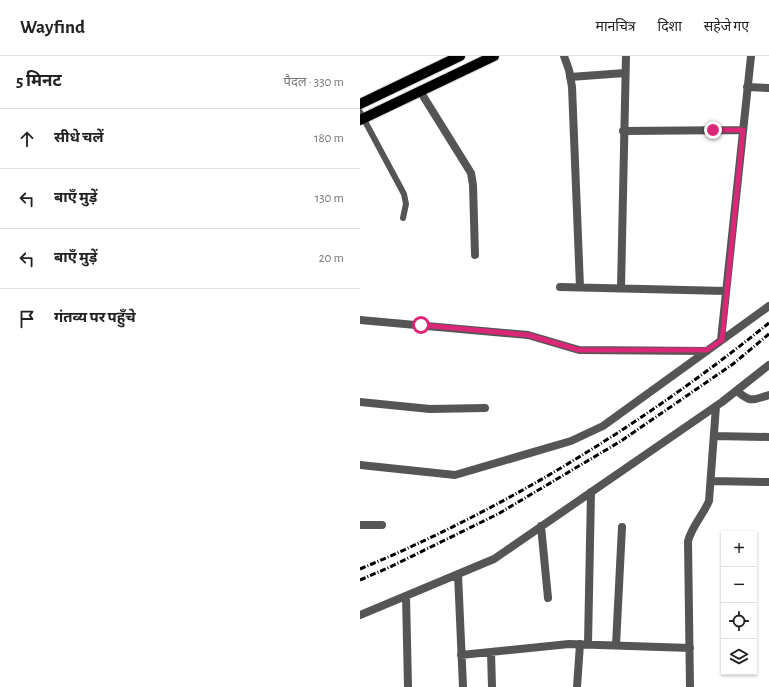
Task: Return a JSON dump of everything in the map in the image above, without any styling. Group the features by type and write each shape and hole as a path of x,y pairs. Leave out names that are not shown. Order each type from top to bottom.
{"main road":[{"path":"360,104 460,56"},
{"path":"361,117 494,56"}],"street":[{"path":"564,56 572,87 580,287"},
{"path":"621,288 623,131 626,56"},
{"path":"722,340 751,56"},
{"path":"570,77 625,73"},
{"path":"747,87 769,88"},
{"path":"420,91 471,173 473,185 475,255"},
{"path":"623,131 743,130"},
{"path":"560,287 726,291"},
{"path":"360,465 455,475 571,441 603,426 769,306"},
{"path":"360,320 528,335 579,350 707,350"},
{"path":"360,615 494,559 716,406 769,365"},
{"path":"736,391 747,400 769,395"},
{"path":"360,402 430,409 485,408"},
{"path":"690,687 688,541 690,532 706,509 709,501 716,406"},
{"path":"714,436 769,437"},
{"path":"711,481 769,482"},
{"path":"577,687 584,644 591,492"},
{"path":"360,525 382,525"},
{"path":"541,526 548,598"},
{"path":"616,645 622,527"},
{"path":"458,574 463,687"},
{"path":"406,596 408,687"},
{"path":"462,655 584,644 690,648"},
{"path":"491,652 492,687"}],"lane":[{"path":"361,117 404,194 406,204 403,218"}],"railway":[{"path":"360,569 415,545 468,519 573,461 624,429 673,395 722,360 769,323"},
{"path":"360,580 390,567 498,514 621,441 733,364 769,334"}],"route":[{"path":"421,325 528,335 579,350 707,350 722,340 743,130 713,130"}]}
